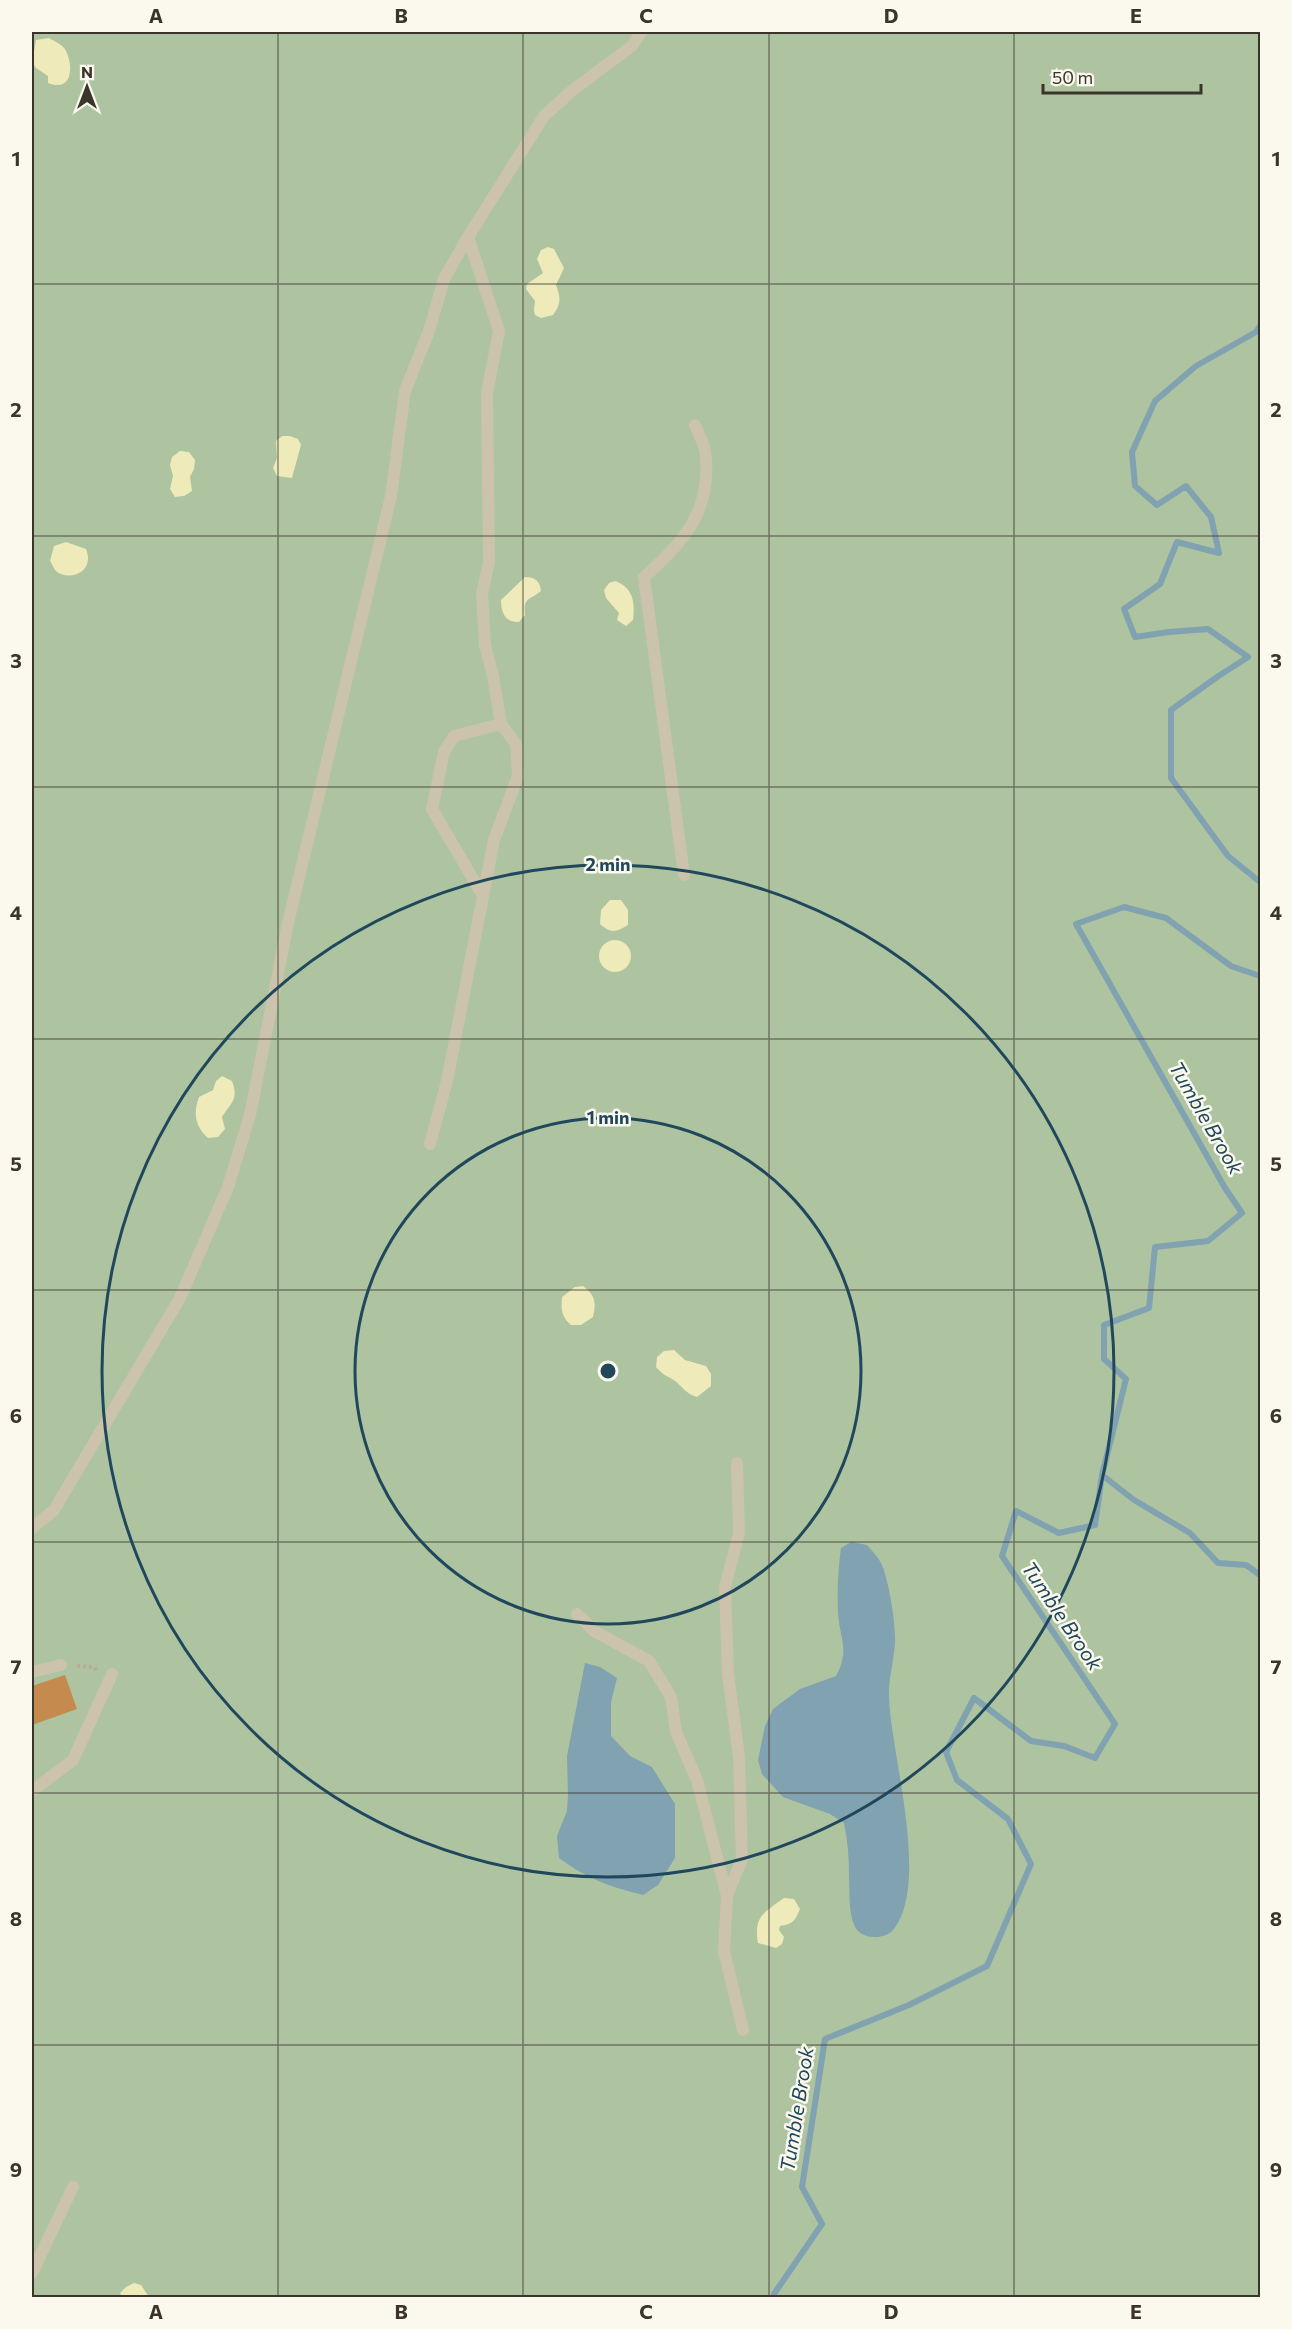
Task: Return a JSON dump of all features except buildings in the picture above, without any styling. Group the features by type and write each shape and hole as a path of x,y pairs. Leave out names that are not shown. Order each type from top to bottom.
{"lane":[{"path":"32,1528 54,1510 180,1298 228,1187 250,1115 288,923 391,496 405,391 429,331 444,279 544,116 574,89 632,46 641,32"},
{"path":"430,1144 447,1081 494,840 518,776 516,744 501,724 485,645 482,594 489,562 487,393 499,331 468,237"},
{"path":"684,875 644,577 666,558 690,530 706,492 705,450 695,425"},
{"path":"483,896 432,809 444,752 454,736 501,724"},
{"path":"727,1896 742,1859 739,1756 728,1674 725,1587 739,1533 737,1463"},
{"path":"577,1614 594,1631 649,1661 671,1697 676,1732 697,1780 727,1896 724,1951 743,2030"},
{"path":"32,1672 61,1665"},
{"path":"32,1791 73,1760 112,1674"},
{"path":"32,2273 74,2187"}],"path":[{"path":"61,1665 94,1667 106,1686"}],"green space":[{"path":"32,32 1260,32 1260,2297 32,2298"}],"sand":[{"path":"49,38 65,49 70,62 69,76 62,84 48,83 48,76 36,68 32,62 36,40"},
{"path":"548,247 554,249 564,268 556,285 559,297 558,308 553,315 541,318 535,315 535,301 526,289 527,284 543,273 537,259 541,250"},
{"path":"282,436 298,439 301,445 292,478 277,476 273,468 277,458 276,441"},
{"path":"180,451 189,452 195,460 190,477 192,491 184,496 175,497 170,489 173,476 170,465 172,457"},
{"path":"66,542 86,549 88,558 83,570 72,575 60,574 50,561 54,546"},
{"path":"525,577 536,580 541,591 526,602 525,615 519,622 510,621 502,609 501,600"},
{"path":"615,581 626,588 632,597 633,620 626,626 617,620 619,613 606,598 604,590 609,583"},
{"path":"610,900 621,900 628,910 628,925 611,931 600,924 601,910"},
{"path":"615,940 626,945 631,956 626,967 615,972 604,967 599,956 604,945"},
{"path":"222,1076 232,1081 235,1093 222,1117 225,1129 218,1137 208,1138 200,1129 196,1119 197,1103 199,1097 213,1090 216,1081"},
{"path":"583,1286 594,1300 593,1317 581,1325 571,1325 562,1312 562,1297 575,1287"},
{"path":"674,1350 685,1360 706,1366 711,1374 711,1386 697,1397 689,1394 656,1367 657,1357 664,1351"},
{"path":"784,1898 794,1899 800,1909 793,1921 780,1926 779,1930 784,1937 782,1944 776,1948 758,1943 759,1921 766,1911"},
{"path":"134,2283 141,2285 149,2297 122,2297 120,2293"}],"water":[{"path":"851,1542 867,1545 881,1563 889,1591 894,1626 895,1643 889,1698 906,1817 909,1881 904,1908 894,1929 880,1937 868,1936 858,1931 851,1915 848,1850 844,1823 830,1814 783,1797 762,1774 758,1760 765,1726 773,1709 800,1689 836,1676 840,1667 843,1645 838,1613 839,1564 841,1548"},
{"path":"585,1663 600,1667 617,1678 611,1702 611,1736 630,1756 652,1767 675,1804 675,1858 658,1885 643,1895 599,1881 559,1858 557,1836 567,1811 567,1756"}],"waterway":[{"name":"Tumble Brook","path":"1260,326 1256,332 1196,366 1155,401 1132,452 1135,486 1157,505 1186,486 1211,517 1219,553 1177,542 1160,584 1124,609 1135,637 1208,629 1248,657 1171,710 1171,778 1228,856 1260,882"},
{"name":"Tumble Brook","path":"775,2298 774,2294 822,2224 802,2187 825,2039 909,2005 987,1966 1031,1864 1008,1819 957,1780 946,1752 974,1698 1031,1741 1064,1746 1095,1758 1115,1724 1002,1556 1016,1511 1059,1533 1095,1525 1102,1475 1126,1379 1104,1359 1104,1325 1149,1308 1155,1247 1208,1241 1242,1213 1225,1188 1076,924 1124,907 1166,918 1231,966 1260,976"},
{"path":"1102,1475 1134,1500 1190,1533 1218,1563 1246,1565 1260,1575"}]}
